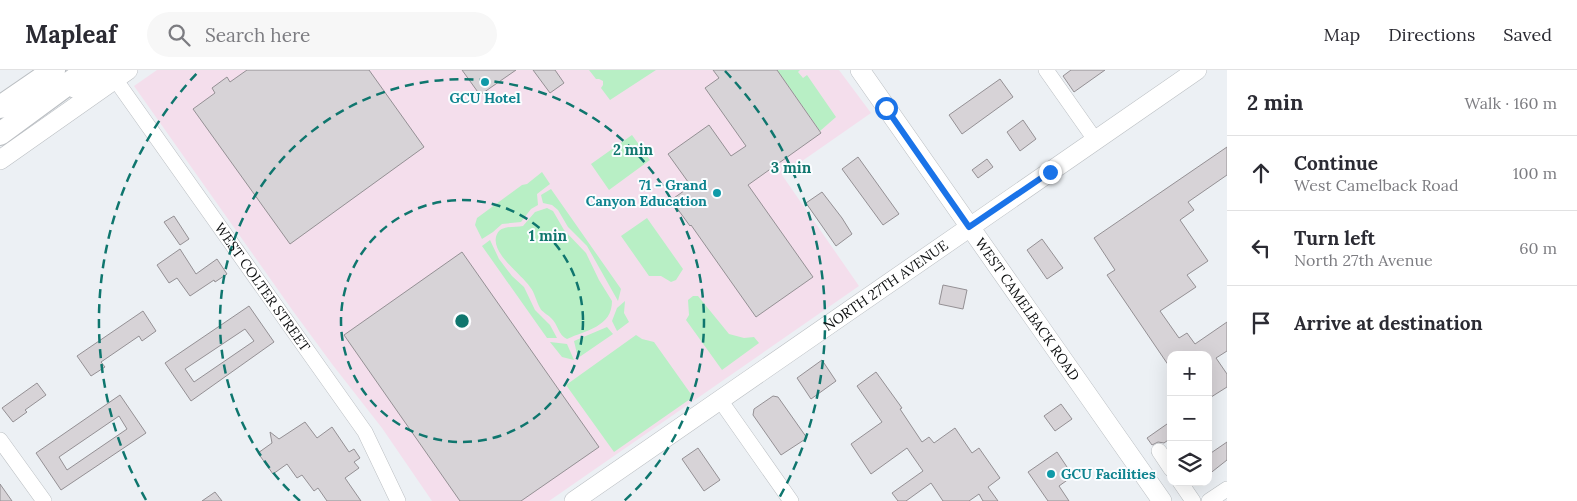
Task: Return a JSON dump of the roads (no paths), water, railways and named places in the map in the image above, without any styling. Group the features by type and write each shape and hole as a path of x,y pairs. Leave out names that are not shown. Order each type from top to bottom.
{"highway":[{"path":"0,107 54,70"},
{"path":"0,118 69,70"},
{"path":"0,134 87,70"},
{"path":"31,112 117,73"}],"main road":[{"name":"WEST CAMELBACK ROAD","path":"860,70 1162,501"},
{"name":"NORTH 27TH AVENUE","path":"580,499 1197,70"},
{"path":"0,160 117,73"}],"street":[{"path":"1046,70 1096,141"},
{"name":"WEST COLTER STREET","path":"117,73 365,432 398,501"},
{"path":"720,400 791,501"},
{"path":"0,440 44,501"},
{"path":"1159,451 1167,463"},
{"path":"1183,486 1193,501"},
{"path":"1209,501 1227,489"}],"place":[{"name":"GCU Hotel","path":"485,82"},
{"name":"71 - Grand Canyon Education","path":"717,193"},
{"name":"GCU Facilities","path":"1051,474"}]}
